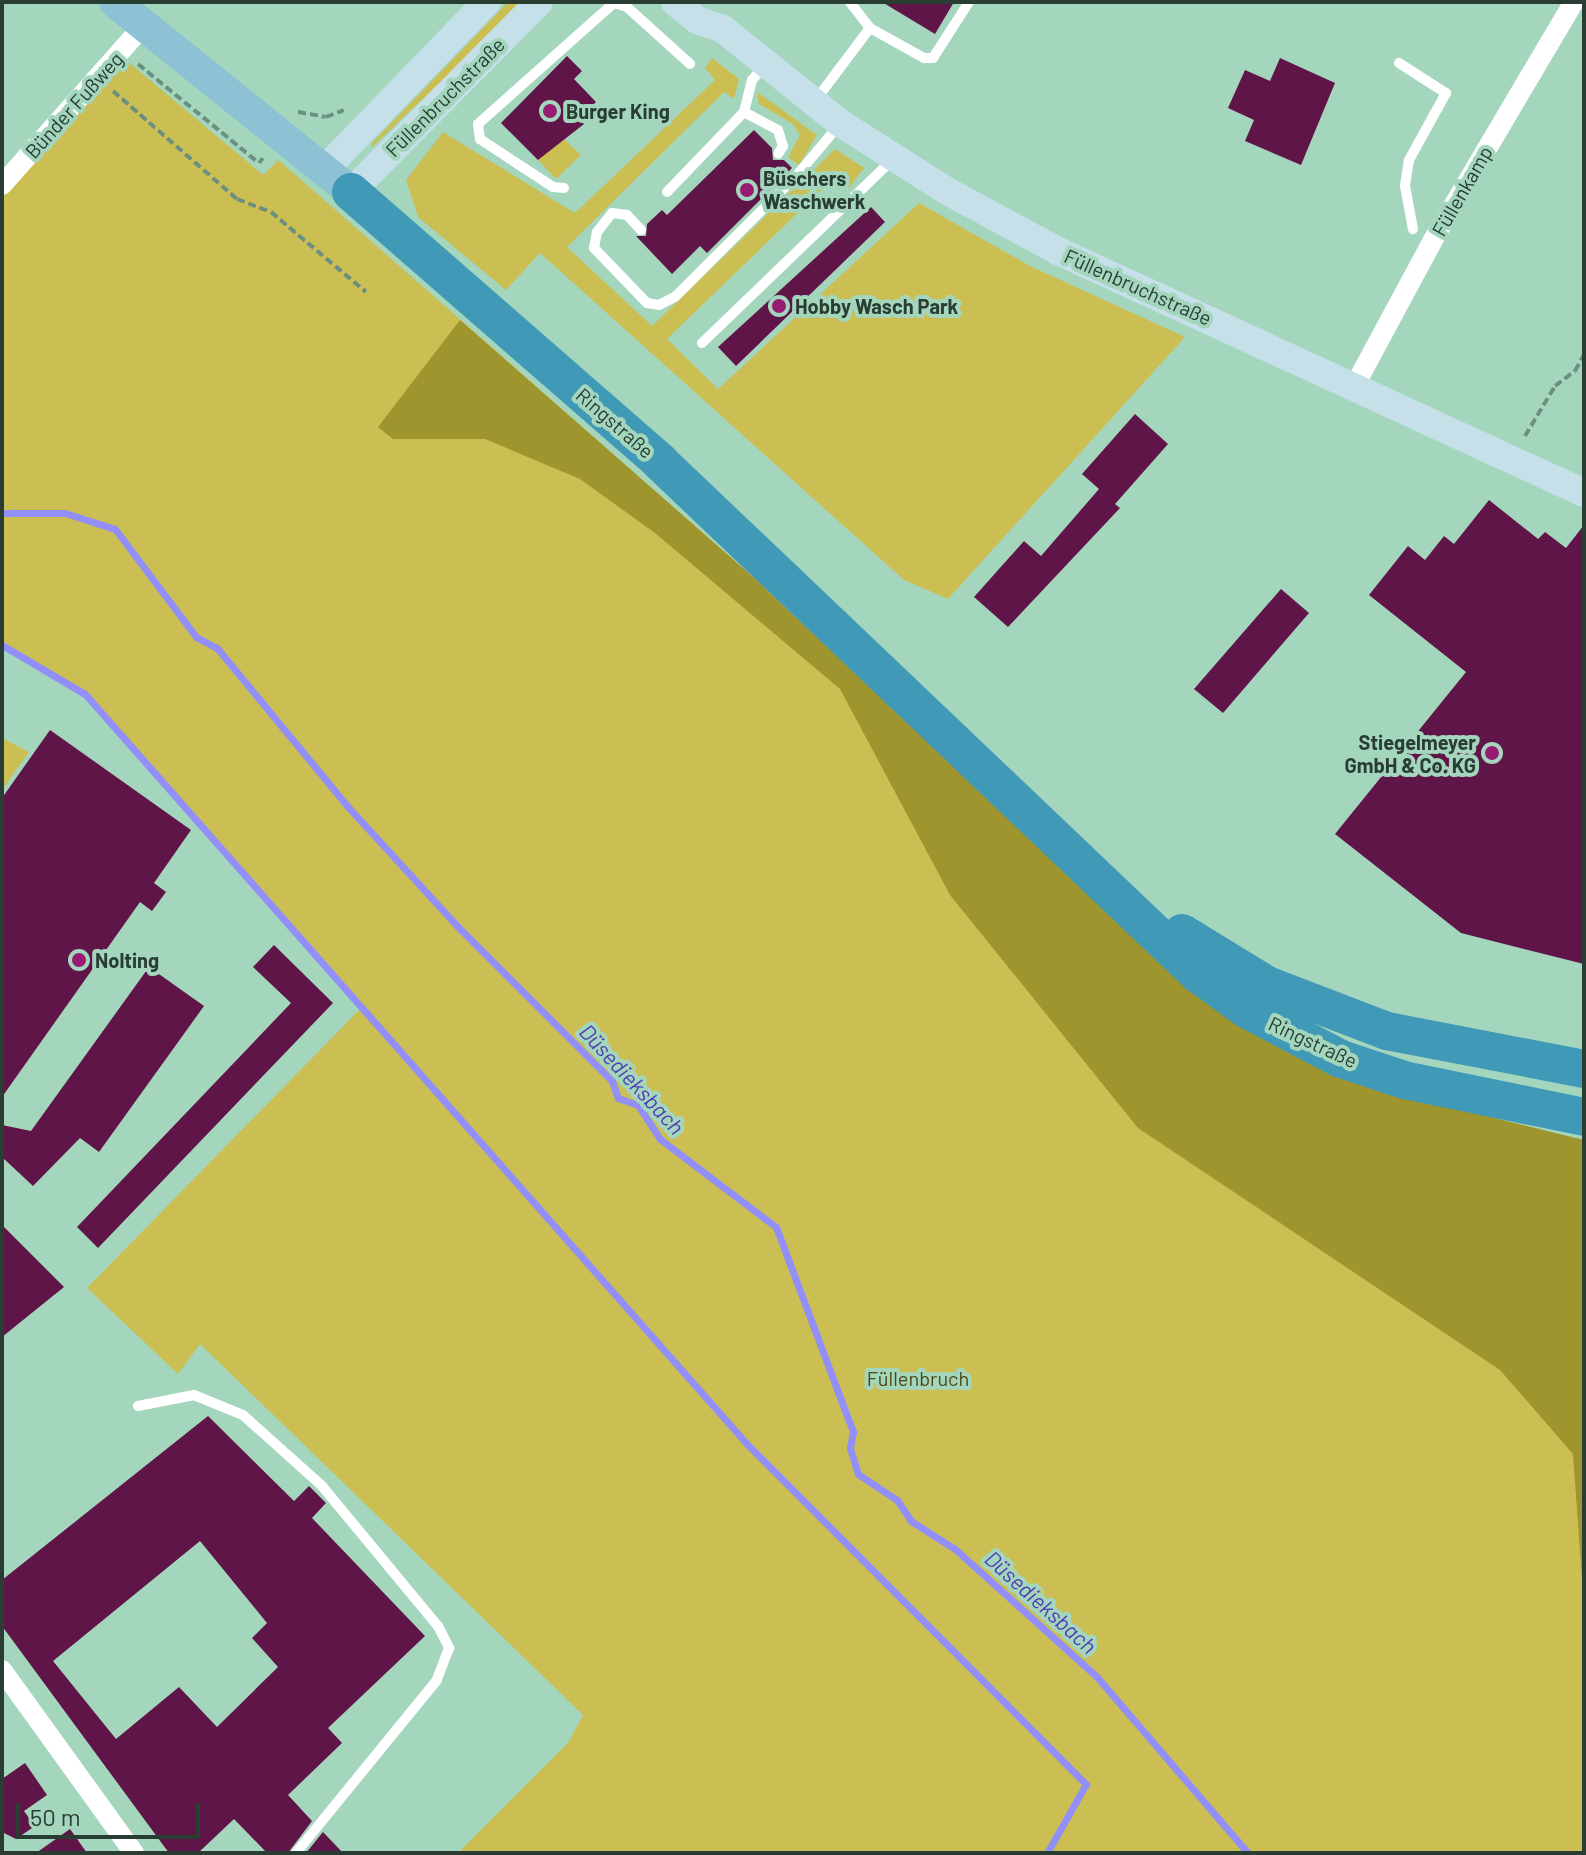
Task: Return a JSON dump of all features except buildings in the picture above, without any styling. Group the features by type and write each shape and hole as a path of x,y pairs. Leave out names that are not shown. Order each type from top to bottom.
{"highway":[{"name":"Ringstraße","path":"338,181 660,462 1198,974 1293,1036 1404,1080 1584,1117"},
{"name":"Ringstraße","path":"1092,870 1201,947 1267,985 1387,1031 1584,1069"}],"main road":[{"name":"Ringstraße","path":"115,2 338,181"}],"street":[{"name":"Füllenbruchstraße","path":"338,181 370,124 487,2"},
{"name":"Füllenbruchstraße","path":"338,181 539,2"},
{"name":"Füllenbruchstraße","path":"675,2 697,20 723,29 813,103 893,158 1058,251 1521,460 1584,493"},
{"name":"Füllenbruchstraße","path":"711,2 723,29"},
{"name":"Füllenkamp","path":"1355,385 1433,240 1574,2"},
{"name":"Bünder Fußweg","path":"2,185 145,24"},
{"path":"2,1670 134,1853"}],"lane":[{"path":"850,2 870,28 924,58 933,58 969,2"},
{"path":"564,188 553,187 480,139 478,124 614,3 627,7 690,64"},
{"path":"813,103 870,28"},
{"path":"1399,63 1446,93 1409,160 1405,186 1413,229"},
{"path":"667,192 744,112 752,80 766,64"},
{"path":"744,112 778,130 783,146 778,154"},
{"path":"641,230 627,215 612,213 597,232 594,248 647,303 659,305 675,297 798,174 840,123"},
{"path":"702,343 893,158"},
{"path":"138,1406 194,1395 243,1415 342,1508 438,1626 449,1648 437,1680 296,1853"}],"path":[{"path":"99,79 237,199 271,212 366,292"},
{"path":"301,113 326,117 354,107 370,124"},
{"path":"1521,460 1525,435 1555,386 1575,371 1584,355"}],"green space":[{"path":"508,2 525,2 371,148 372,143"},
{"path":"712,58 739,79 734,99 724,92 567,247 652,326 835,149 864,168 849,188 837,175 667,339 718,389 919,203 1030,266 1185,337 948,599 904,580 540,253 506,290 418,217 406,180 443,132 575,213 715,80 705,68"},
{"name":"Füllenbruch","path":"126,60 263,175 278,160 314,191 752,576 1130,942 1367,1082 1584,1143 1584,1853 458,1853 568,1743 583,1715 200,1344 178,1374 87,1288 364,1005 86,693 2,646 2,196"},
{"path":"757,92 817,135 799,165 788,157 800,135 793,124 759,104"},
{"path":"562,137 581,155 556,179 538,160"},
{"path":"2,738 29,752 2,790"}],"shaded area":[{"path":"460,320 752,576 1135,938 1368,1087 1584,1140 1584,1607 1573,1454 1500,1370 1138,1128 950,895 840,689 655,533 580,479 485,439 393,439 378,427"}],"waterway":[{"name":"Düsedieksbach","path":"2,513 65,513 115,529 196,637 217,648 349,808 460,929 612,1081 618,1098 638,1105 660,1139 776,1227 853,1432 850,1448 858,1474 897,1500 911,1521 955,1549 1097,1677 1248,1853"},
{"path":"2,645 85,694 746,1443 1086,1784 1047,1853"}],"place":[{"name":"Burger King","path":"550,111"},
{"name":"Büschers Waschwerk","path":"747,190"},
{"name":"Hobby Wasch Park","path":"779,306"},
{"name":"Stiegelmeyer GmbH & Co. KG","path":"1492,753"},
{"name":"Nolting","path":"79,960"}]}
